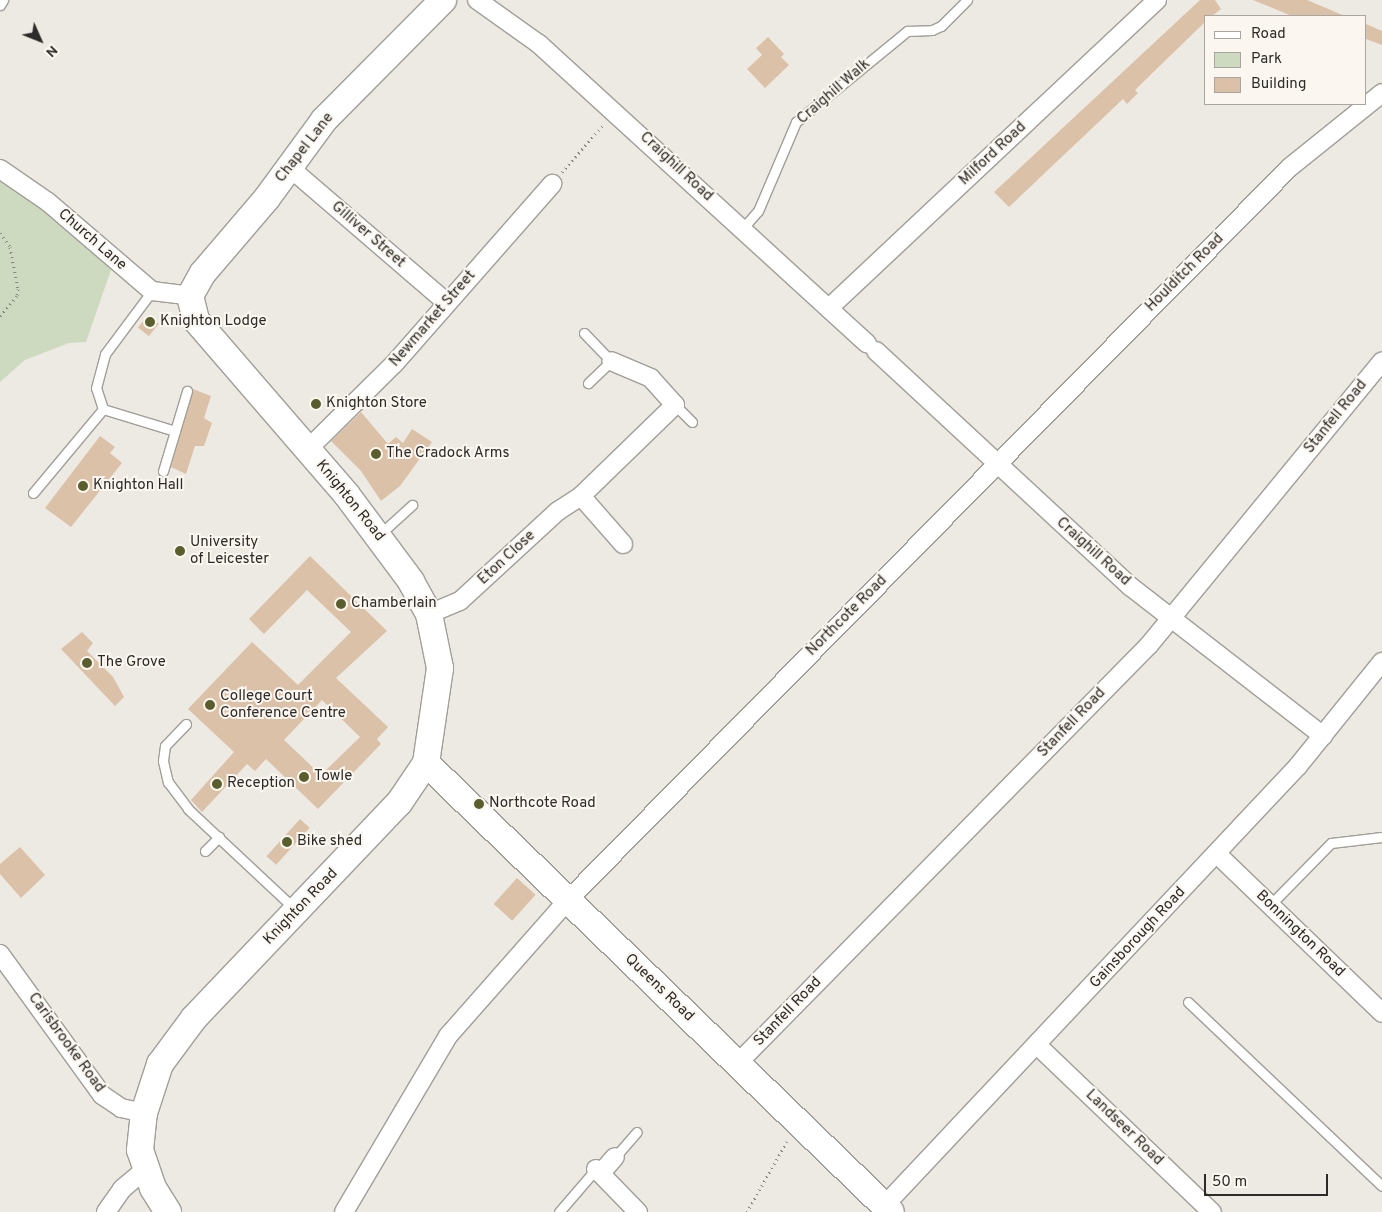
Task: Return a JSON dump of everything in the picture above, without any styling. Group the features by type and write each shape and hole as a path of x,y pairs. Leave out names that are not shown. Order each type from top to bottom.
{"street":[{"name":"Chapel Lane","path":"191,303 202,273 289,167 324,120 443,0"},
{"name":"Craighill Road","path":"477,0 540,44 616,111 997,464 1172,620 1323,736"},
{"name":"Milford Road","path":"829,308 1157,0"},
{"name":"Houlditch Road","path":"997,464 1290,167 1382,93"},
{"name":"Gilliver Street","path":"289,167 447,303"},
{"name":"Church Lane","path":"0,169 48,202 148,288"},
{"name":"Newmarket Street","path":"308,450 371,389 552,184"},
{"path":"148,288 191,303"},
{"name":"Knighton Road","path":"168,1212 145,1170 140,1150 144,1114 160,1064 174,1040 398,803 426,763 440,668 429,614 379,535 203,329 191,303"},
{"path":"611,361 651,378 675,405"},
{"name":"Stanfell Road","path":"737,1064 1172,620 1382,361"},
{"name":"Eton Close","path":"429,614 460,601 558,511 582,496 675,405"},
{"name":"Northcote Road","path":"344,1212 448,1036 568,900 997,464"},
{"path":"582,496 624,544"},
{"name":"Gainsborough Road","path":"887,1209 1037,1045 1217,854 1323,736 1382,662"},
{"name":"Queens Road","path":"426,763 887,1209"},
{"name":"Bonnington Road","path":"1217,854 1382,1014"},
{"name":"Carisbrooke Road","path":"0,954 102,1095 121,1108 144,1114"},
{"name":"Landseer Road","path":"1037,1045 1212,1212"},
{"path":"615,1157 598,1171 638,1212"},
{"path":"106,1212 122,1189 145,1170"}],"lane":[{"path":"0,5 3,0"},
{"name":"Craighill Walk","path":"743,228 758,211 796,122 907,31 941,26 967,0"},
{"path":"103,408 96,388 100,366 118,332 148,288"},
{"path":"584,333 611,361 588,383"},
{"path":"163,471 187,391"},
{"path":"675,405 692,422"},
{"path":"103,408 174,431"},
{"path":"32,493 103,408"},
{"path":"379,535 412,505"},
{"path":"186,724 165,746 163,761 168,782 188,809 297,911"},
{"path":"205,852 218,837"},
{"path":"1270,905 1331,843 1382,837"},
{"path":"1188,1002 1382,1186"},
{"path":"615,1157 637,1132"},
{"path":"559,1212 598,1171"}],"path":[{"path":"552,184 616,111"},
{"path":"0,233 10,247 18,289 17,296 0,316"},
{"path":"747,1212 797,1123"}],"green space":[{"path":"0,180 46,210 112,267 86,342 69,343 25,360 0,382"}],"building":[{"path":"1200,0 1215,0 1221,9 1213,15 1204,15 1204,23 1135,90 1138,93 1127,104 1123,99 1009,207 994,192"},
{"path":"1253,0 1307,0 1343,15 1290,15"},
{"path":"1367,24 1382,31 1382,45 1367,39"},
{"path":"768,37 784,54 781,57 789,65 765,88 747,69 762,55 756,48"},
{"path":"148,315 159,324 149,336 138,327"},
{"path":"193,389 211,396 204,418 212,423 204,446 195,446 186,474 171,467"},
{"path":"361,412 388,444 396,437 403,443 412,429 432,442 400,486 381,501 361,471 331,441"},
{"name":"Knighton Hall","path":"100,436 115,447 110,453 122,463 71,527 45,508"},
{"path":"310,556 387,631 336,678 388,727 377,739 381,744 318,809 266,759 255,771 247,764 202,812 191,800 234,752 188,709 252,642 298,685 351,632 307,590 264,634 249,619","holes":["322,700 360,737 321,775 284,740"]},
{"name":"The Grove","path":"82,632 93,643 87,651 113,677 124,697 115,706 61,649"},
{"name":"Bike shed","path":"300,819 310,828 276,865 267,856"},
{"path":"20,847 45,875 21,898 0,874 0,864"},
{"path":"517,878 536,895 512,921 494,904"}],"place":[{"name":"Knighton Lodge","path":"150,322"},
{"name":"Knighton Store","path":"316,404"},
{"name":"The Cradock Arms","path":"376,454"},
{"name":"Knighton Hall","path":"83,486"},
{"name":"University of Leicester","path":"180,551"},
{"name":"Chamberlain","path":"341,604"},
{"name":"The Grove","path":"87,663"},
{"name":"College Court Conference Centre","path":"210,705"},
{"name":"Towle","path":"304,777"},
{"name":"Reception","path":"217,784"},
{"name":"Northcote Road","path":"479,804"},
{"name":"Bike shed","path":"287,842"}]}
